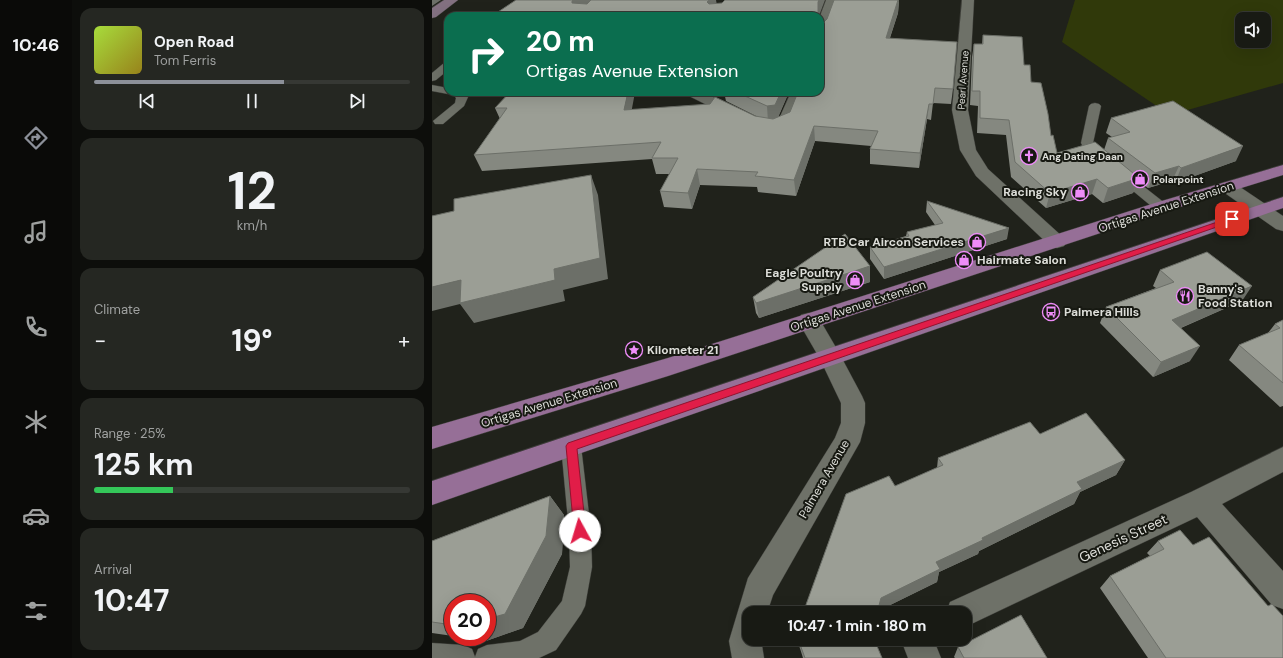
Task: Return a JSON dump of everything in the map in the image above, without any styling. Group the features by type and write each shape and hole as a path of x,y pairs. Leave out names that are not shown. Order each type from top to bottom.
{"main road":[{"path":"432,14 452,0"},
{"name":"Ortigas Avenue Extension","path":"432,438 668,367 1228,186 1283,170"},
{"path":"432,494 1283,202"}],"street":[{"path":"824,21 832,0"},
{"name":"Pearl Avenue","path":"968,0 960,110 968,150 982,172 1058,242"},
{"path":"700,96 763,127 778,128 785,124 796,96"},
{"path":"1228,186 1283,225"},
{"name":"Palmera Avenue","path":"754,606 759,589 847,442 854,423 852,404 830,357 809,321"},
{"name":"Genesis Street","path":"972,608 1201,501 1283,459"},
{"path":"1201,501 1283,594"},
{"path":"746,646 748,658"}],"lane":[{"path":"432,78 444,68"},
{"path":"432,88 444,90"},
{"path":"439,121 460,104 462,96"},
{"path":"1095,106 1087,143 1092,152 1161,208"},
{"path":"487,658 522,653 547,641 573,606 581,567 580,531 571,446"},
{"path":"432,655 463,658"}],"green space":[{"path":"1075,0 1283,0 1283,83 1170,115 1062,42"}],"building":[{"path":"516,0 573,0 572,3 587,4 591,0 709,0 707,2 709,4 722,3 725,0 819,0 818,12 498,12"},
{"path":"834,0 898,0 886,38 957,42 953,89 935,88 933,104 929,104 920,153 870,149 878,131 814,126 794,180 755,176 758,172 697,169 688,193 660,191 678,158 652,158 661,142 474,155 507,108 495,108 506,96 627,96 624,110 710,104 715,97 755,116 773,119 790,112 796,96 824,96 824,22 827,19"},
{"path":"983,35 1022,37 1024,65 1030,65 1031,82 1041,83 1051,136 1053,135 1057,153 1095,142 1139,178 1108,188 1097,179 1050,193 1015,162 1009,120 980,118 980,91 972,91 974,44 983,44"},
{"path":"745,96 779,96 775,105 767,106"},
{"path":"1173,101 1243,146 1181,168 1179,166 1155,173 1108,138 1130,132 1111,118"},
{"path":"591,175 600,258 554,269 555,280 460,303 461,280 432,287 432,216 454,211 454,199"},
{"path":"927,201 1009,228 884,267 870,247 909,236 907,232 943,223"},
{"path":"845,234 870,266 756,303 753,297"},
{"path":"1207,252 1252,286 1172,320 1200,346 1161,362 1106,307 1174,282 1160,270"},
{"path":"1283,320 1283,383 1239,345 1280,328 1275,324"},
{"path":"1086,413 1125,460 1077,482 1082,489 982,538 983,540 936,562 940,569 881,598 879,606 806,606 846,494 889,476 895,486 943,465 938,458 1030,422 1040,434"},
{"path":"550,496 546,536 505,614 496,616 496,594 444,594 444,624 432,622 432,541"},
{"path":"1180,530 1193,545 1209,537 1268,606 1272,604 1283,616 1283,658 1166,658 1110,576 1164,549 1158,541"},
{"path":"1021,615 1047,658 964,658 958,647 972,646 972,640"},
{"path":"801,646 877,646 882,658 805,658"}],"place":[{"name":"Ang Dating Daan","path":"1029,156"},
{"name":"Polarpoint","path":"1140,179"},
{"name":"Racing Sky","path":"1080,192"},
{"name":"RTB Car Aircon Services","path":"977,242"},
{"name":"Hairmate Salon","path":"964,260"},
{"name":"Eagle Poultry Supply","path":"855,280"},
{"name":"Banny's Food Station","path":"1185,296"},
{"name":"Palmera Hills","path":"1051,312"},
{"name":"Kilometer 21","path":"634,350"}],"route":[{"path":"580,531 571,446 1232,219"}]}
